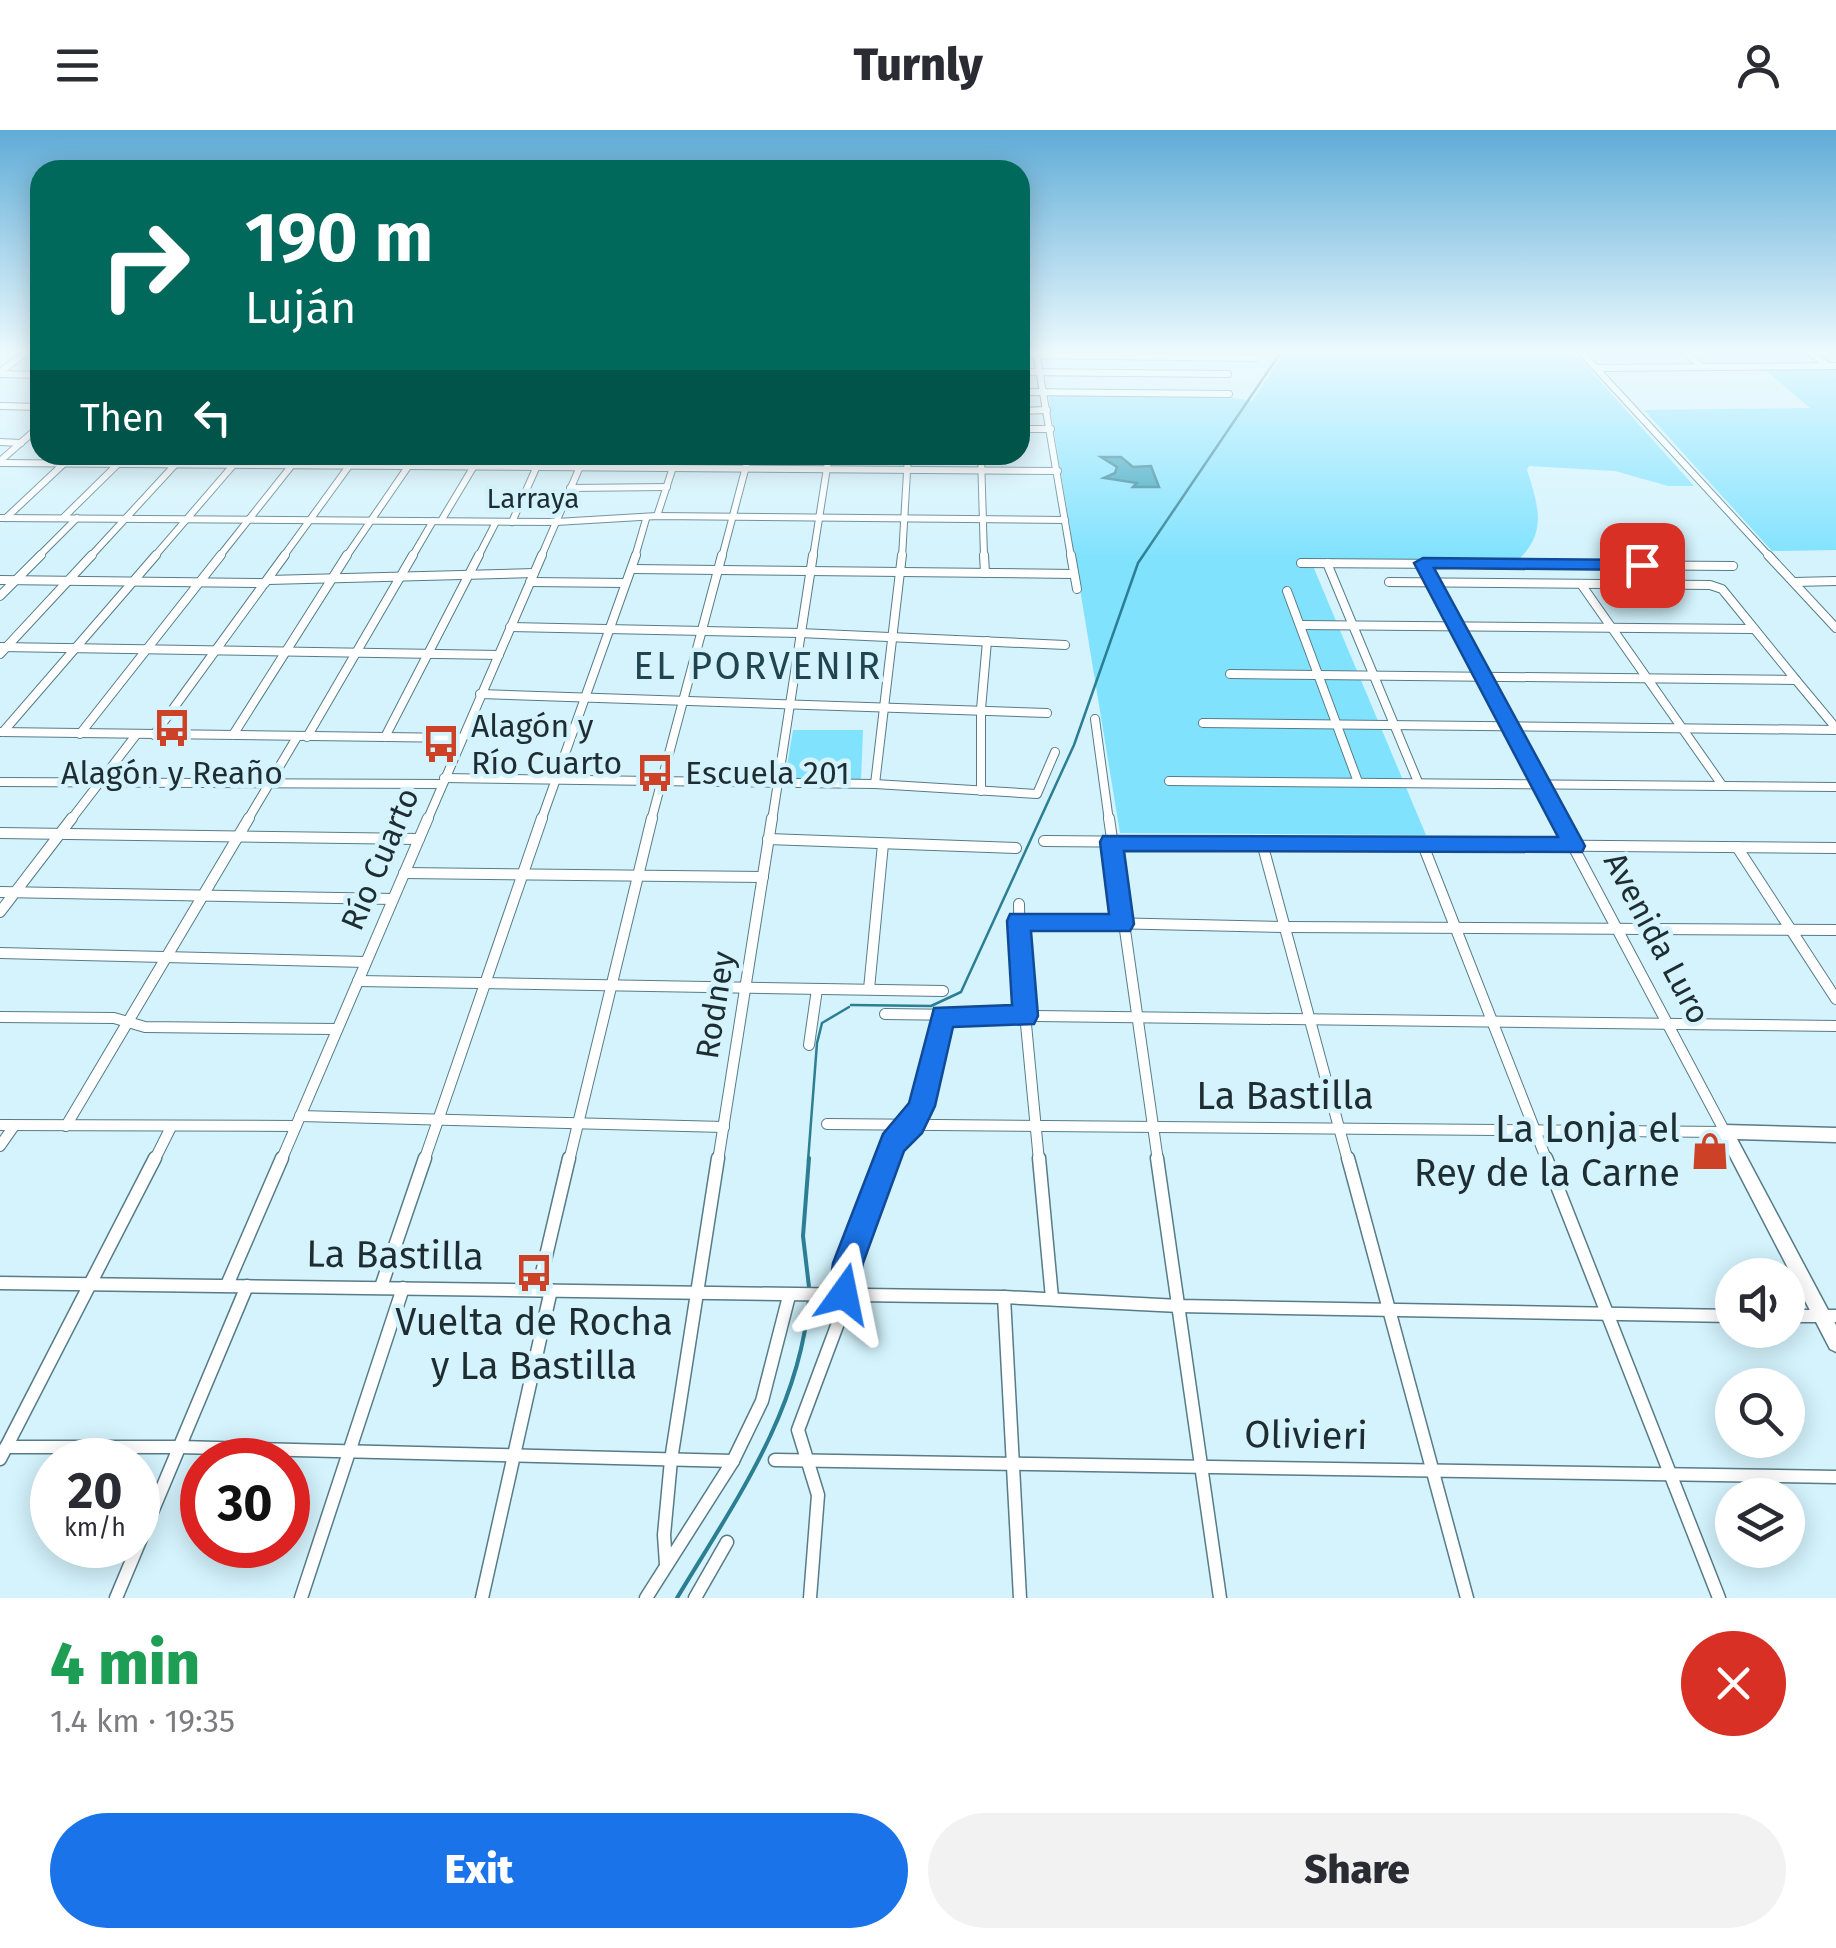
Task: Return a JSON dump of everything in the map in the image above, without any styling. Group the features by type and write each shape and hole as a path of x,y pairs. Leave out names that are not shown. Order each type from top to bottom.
{"street":[{"path":"1049,421 1077,589"},
{"path":"1645,421 1836,628"},
{"path":"1030,429 1051,429"},
{"path":"0,462 30,434"},
{"path":"0,442 21,442"},
{"path":"0,462 30,462"},
{"path":"2,520 62,465"},
{"path":"64,518 118,465"},
{"path":"2,650 175,465"},
{"path":"1,732 233,465"},
{"path":"80,734 291,465"},
{"path":"154,735 349,465 1058,471"},
{"path":"482,1598 516,1456 545,1290 636,876 747,465"},
{"name":"Rodney","path":"666,1564 671,1460 828,465"},
{"path":"875,784 901,572 908,465"},
{"path":"982,465 985,573"},
{"path":"233,735 368,520 409,466"},
{"path":"66,1126 269,784 357,652 400,576 471,466"},
{"path":"512,522 536,466"},
{"name":"Río Cuarto","path":"227,1285 580,467"},
{"path":"381,1287 584,696 673,467"},
{"path":"570,488 667,487"},
{"name":"Larraya","path":"2,520 556,522 731,516 1065,520"},
{"path":"0,596 77,518"},
{"path":"385,736 496,522"},
{"path":"1301,563 1733,566"},
{"path":"1326,563 1418,782"},
{"name":"Avenida Luro","path":"1423,563 1725,1132 1829,1316 1836,1343"},
{"path":"632,569 1074,574"},
{"path":"0,580 199,584 468,574 625,583"},
{"path":"1795,582 1836,581"},
{"path":"1389,582 1716,586 1836,729"},
{"path":"1581,584 1722,785"},
{"path":"1287,590 1358,782"},
{"path":"1301,625 1754,629"},
{"path":"510,627 894,636 1066,645"},
{"path":"980,791 987,641"},
{"path":"2,650 147,648 500,655"},
{"path":"1230,674 1796,680"},
{"path":"480,694 882,704 1047,713"},
{"path":"1095,719 1220,1598"},
{"path":"1203,723 1836,729"},
{"path":"1,732 461,738"},
{"path":"0,912 136,734"},
{"path":"0,782 557,780 875,784 1037,794 1055,752"},
{"path":"1168,780 1836,787"},
{"path":"0,833 419,839"},
{"path":"768,839 1016,848"},
{"path":"1044,841 1836,848"},
{"path":"1262,843 1467,1598"},
{"path":"868,989 883,844"},
{"path":"1423,845 1719,1598"},
{"path":"1737,847 1836,1000"},
{"path":"404,873 763,878"},
{"path":"0,892 393,899"},
{"path":"1019,904 1025,1016 1052,1298"},
{"path":"1018,921 1285,927 1836,930"},
{"path":"0,953 366,962"},
{"path":"358,981 942,990"},
{"path":"809,1045 817,988"},
{"path":"885,1014 1836,1026"},
{"path":"810,1598 816,1478 798,1444 798,1430 838,1323 848,1263 892,1143 912,1124 922,1106 943,1016"},
{"path":"0,1018 114,1018 146,1027 336,1029"},
{"path":"0,1126 439,1121 724,1126"},
{"path":"826,1124 1154,1127"},
{"path":"0,1146 14,1126"},
{"path":"3,1453 171,1127"},
{"name":"La Bastilla","path":"1154,1127 1836,1134"},
{"name":"La Bastilla","path":"0,1284 790,1296"},
{"path":"116,1598 247,1286"},
{"path":"301,1598 404,1288"},
{"path":"646,1598 733,1461 762,1401 790,1296 1004,1296 1179,1306 1715,1316"},
{"path":"1004,1296 1020,1598"},
{"path":"3,1453 179,1447 733,1461"},
{"name":"Olivieri","path":"775,1460 1836,1477"},
{"path":"694,1598 728,1542"}],"shaded area":[{"path":"1052,421 1635,421 1694,486 1668,486 1615,471 1529,466 1537,528 1534,539 1518,560 1310,559 1426,835 1120,833"},
{"path":"1654,421 1836,421 1836,550 1772,551"},
{"path":"1101,457 1121,457 1133,467 1151,466 1159,487 1133,487 1137,483 1104,478 1115,473 1117,467"},
{"path":"793,730 863,730 861,781 785,778"}],"waterway":[{"path":"851,1005 931,1006 961,992 1074,745 1138,563 1235,421"},
{"path":"808,1161 822,1023 849,1007"},
{"path":"809,1158 803,1236 809,1287"},
{"path":"677,1598 741,1492 778,1419 803,1341 809,1300"}],"place":[{"name":"Alagón y Reaño","path":"172,728"},
{"name":"Alagón y Río Cuarto","path":"441,744"},
{"name":"Escuela 201","path":"655,773"},
{"name":"La Lonja el Rey de la Carne","path":"1710,1151"},
{"name":"Vuelta de Rocha y La Bastilla","path":"534,1273"}],"district":[{"name":"EL PORVENIR","path":"758,666"}],"route":[{"path":"844,1294 848,1263 892,1143 912,1124 922,1106 943,1016 1025,1016 1018,921 1122,924 1111,842 1574,846 1423,563 1642,565"}]}
